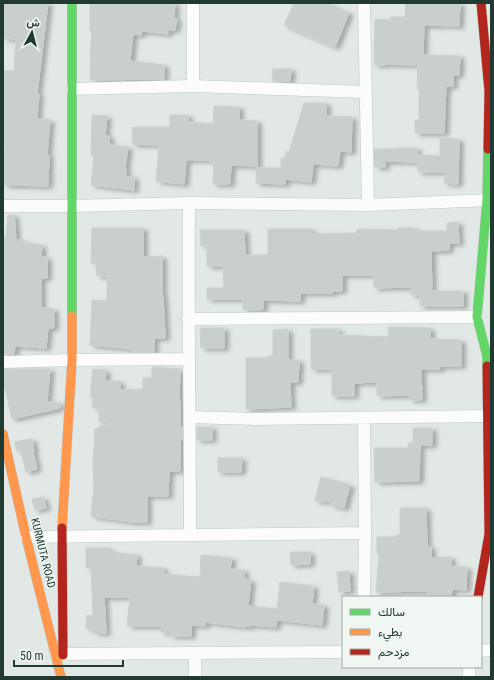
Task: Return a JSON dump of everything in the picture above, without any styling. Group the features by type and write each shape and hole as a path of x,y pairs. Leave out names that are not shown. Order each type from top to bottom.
{"street":[{"path":"72,3 72,360 62,536 60,654 342,652"},
{"path":"193,3 193,86"},
{"path":"364,3 368,204"},
{"path":"478,596 490,534 487,416 489,356 477,317 489,200 490,91 481,3"},
{"path":"72,89 193,86 365,92"},
{"path":"3,206 189,203 368,204 489,200"},
{"path":"189,203 188,359 190,417 190,535"},
{"path":"188,319 477,317"},
{"path":"3,362 188,359"},
{"path":"190,417 256,419 364,419 487,416"},
{"path":"364,419 364,596"},
{"name":"KURMUTA ROAD","path":"3,434 26,537 60,654 61,677"},
{"path":"26,537 365,533"},
{"path":"195,654 195,677"}],"building":[{"path":"3,3 48,3 37,94 39,94 37,119 50,120 47,155 49,155 48,186 4,185 5,143 3,143 3,71 14,71 16,39 3,38"},
{"path":"90,3 175,3 174,18 177,19 175,30 168,30 168,34 142,31 141,35 133,34 130,61 164,65 164,79 90,80 92,31 90,31"},
{"path":"294,3 326,3 349,13 335,47 284,25"},
{"path":"406,3 460,3 459,26 424,25 423,55 460,56 459,75 453,75 453,86 446,86 444,133 415,133 415,120 419,120 419,89 417,89 418,65 374,65 375,19 390,20 390,17 405,17"},
{"path":"273,69 291,69 290,81 272,81"},
{"path":"304,103 326,103 326,116 352,117 351,152 340,151 338,166 313,165 311,182 285,179 285,184 256,183 256,168 281,168 281,158 285,158 286,151 289,152"},
{"path":"214,106 239,107 239,120 257,121 257,166 231,165 230,184 213,184 214,162 210,162 210,160 186,160 184,184 156,181 159,145 132,144 133,127 170,127 170,115 188,115 188,122 213,124"},
{"path":"92,115 107,116 105,136 109,136 109,144 128,147 125,168 126,177 134,177 134,190 91,185 94,155 91,155"},
{"path":"440,138 459,139 458,184 444,183 446,172 418,172 418,155 440,156"},
{"path":"417,148 417,162 385,161 385,167 375,167 374,149"},
{"path":"8,215 14,215 16,240 23,240 23,243 42,245 41,257 47,257 47,278 41,278 41,308 54,309 54,328 48,328 46,348 15,346 14,354 3,354 3,237 6,238"},
{"path":"458,222 459,243 449,243 449,250 431,251 432,291 463,291 463,306 420,306 420,295 411,295 411,287 374,288 374,275 342,275 342,291 333,291 333,293 300,293 300,301 263,300 262,310 243,310 243,299 207,299 207,288 224,288 223,266 207,266 207,246 201,246 200,230 244,230 245,255 268,255 268,229 312,229 312,234 357,233 357,229 398,230 398,228 414,228 414,231 447,231 447,223"},
{"path":"92,228 143,228 143,257 162,256 162,295 165,338 154,338 154,352 134,352 134,349 90,345 92,300 107,301 107,276 97,276 96,264 91,263"},
{"path":"388,327 430,328 430,339 461,340 461,366 440,366 440,369 421,369 422,400 410,400 410,395 377,396 377,382 354,383 354,396 332,396 332,369 311,369 311,329 338,329 338,335 389,337"},
{"path":"200,328 224,328 224,348 201,348"},
{"path":"288,329 288,360 299,360 298,382 290,382 291,407 246,409 246,358 268,358 268,356 273,356 273,330"},
{"path":"152,367 180,369 179,399 182,440 180,440 180,471 169,471 168,496 147,496 147,522 132,522 91,516 94,486 93,465 95,429 99,428 99,426 111,424 99,422 99,408 92,407 93,397 90,397 93,369 106,370 105,381 120,381 120,390 143,389 143,378 152,378"},
{"path":"3,369 50,369 47,402 60,403 60,408 12,419 5,387 3,387"},
{"path":"197,427 212,427 212,440 197,440"},
{"path":"413,428 432,428 432,445 420,445 419,481 375,482 374,448 408,448 408,443 413,443"},
{"path":"32,439 37,469 26,472 21,451 16,450 15,442"},
{"path":"218,458 242,458 241,472 218,472"},
{"path":"321,477 350,485 344,508 331,505 330,501 315,501"},
{"path":"43,497 46,508 35,510 32,499"},
{"path":"400,508 426,508 427,547 431,547 431,558 451,557 451,566 467,567 466,590 452,589 451,596 427,596 428,591 376,592 379,554 377,554 377,537 396,537 396,535 400,535"},
{"path":"86,548 109,548 109,552 137,555 136,566 164,568 163,574 185,576 200,577 201,555 232,558 230,569 244,570 244,579 251,580 248,606 277,609 280,582 314,586 312,604 324,605 322,625 277,620 276,627 251,625 246,627 205,622 205,626 191,625 191,636 171,636 171,633 161,632 162,626 127,626 130,597 104,597 106,633 93,632 94,629 86,628 87,615 93,616 91,568 86,568"},
{"path":"290,552 310,552 310,564 291,565"},
{"path":"349,571 350,591 339,592 337,572"}],"traffic: fast":[{"path":"72,3 72,316"},
{"path":"487,366 487,356 477,317 487,200 488,149"}],"traffic: slow":[{"path":"62,528 72,360 72,316"},
{"path":"3,434 26,537 61,677"}],"traffic: jam":[{"path":"481,3 489,91 488,149"},
{"path":"478,596 489,534 487,366"},
{"path":"62,528 63,655"}]}
